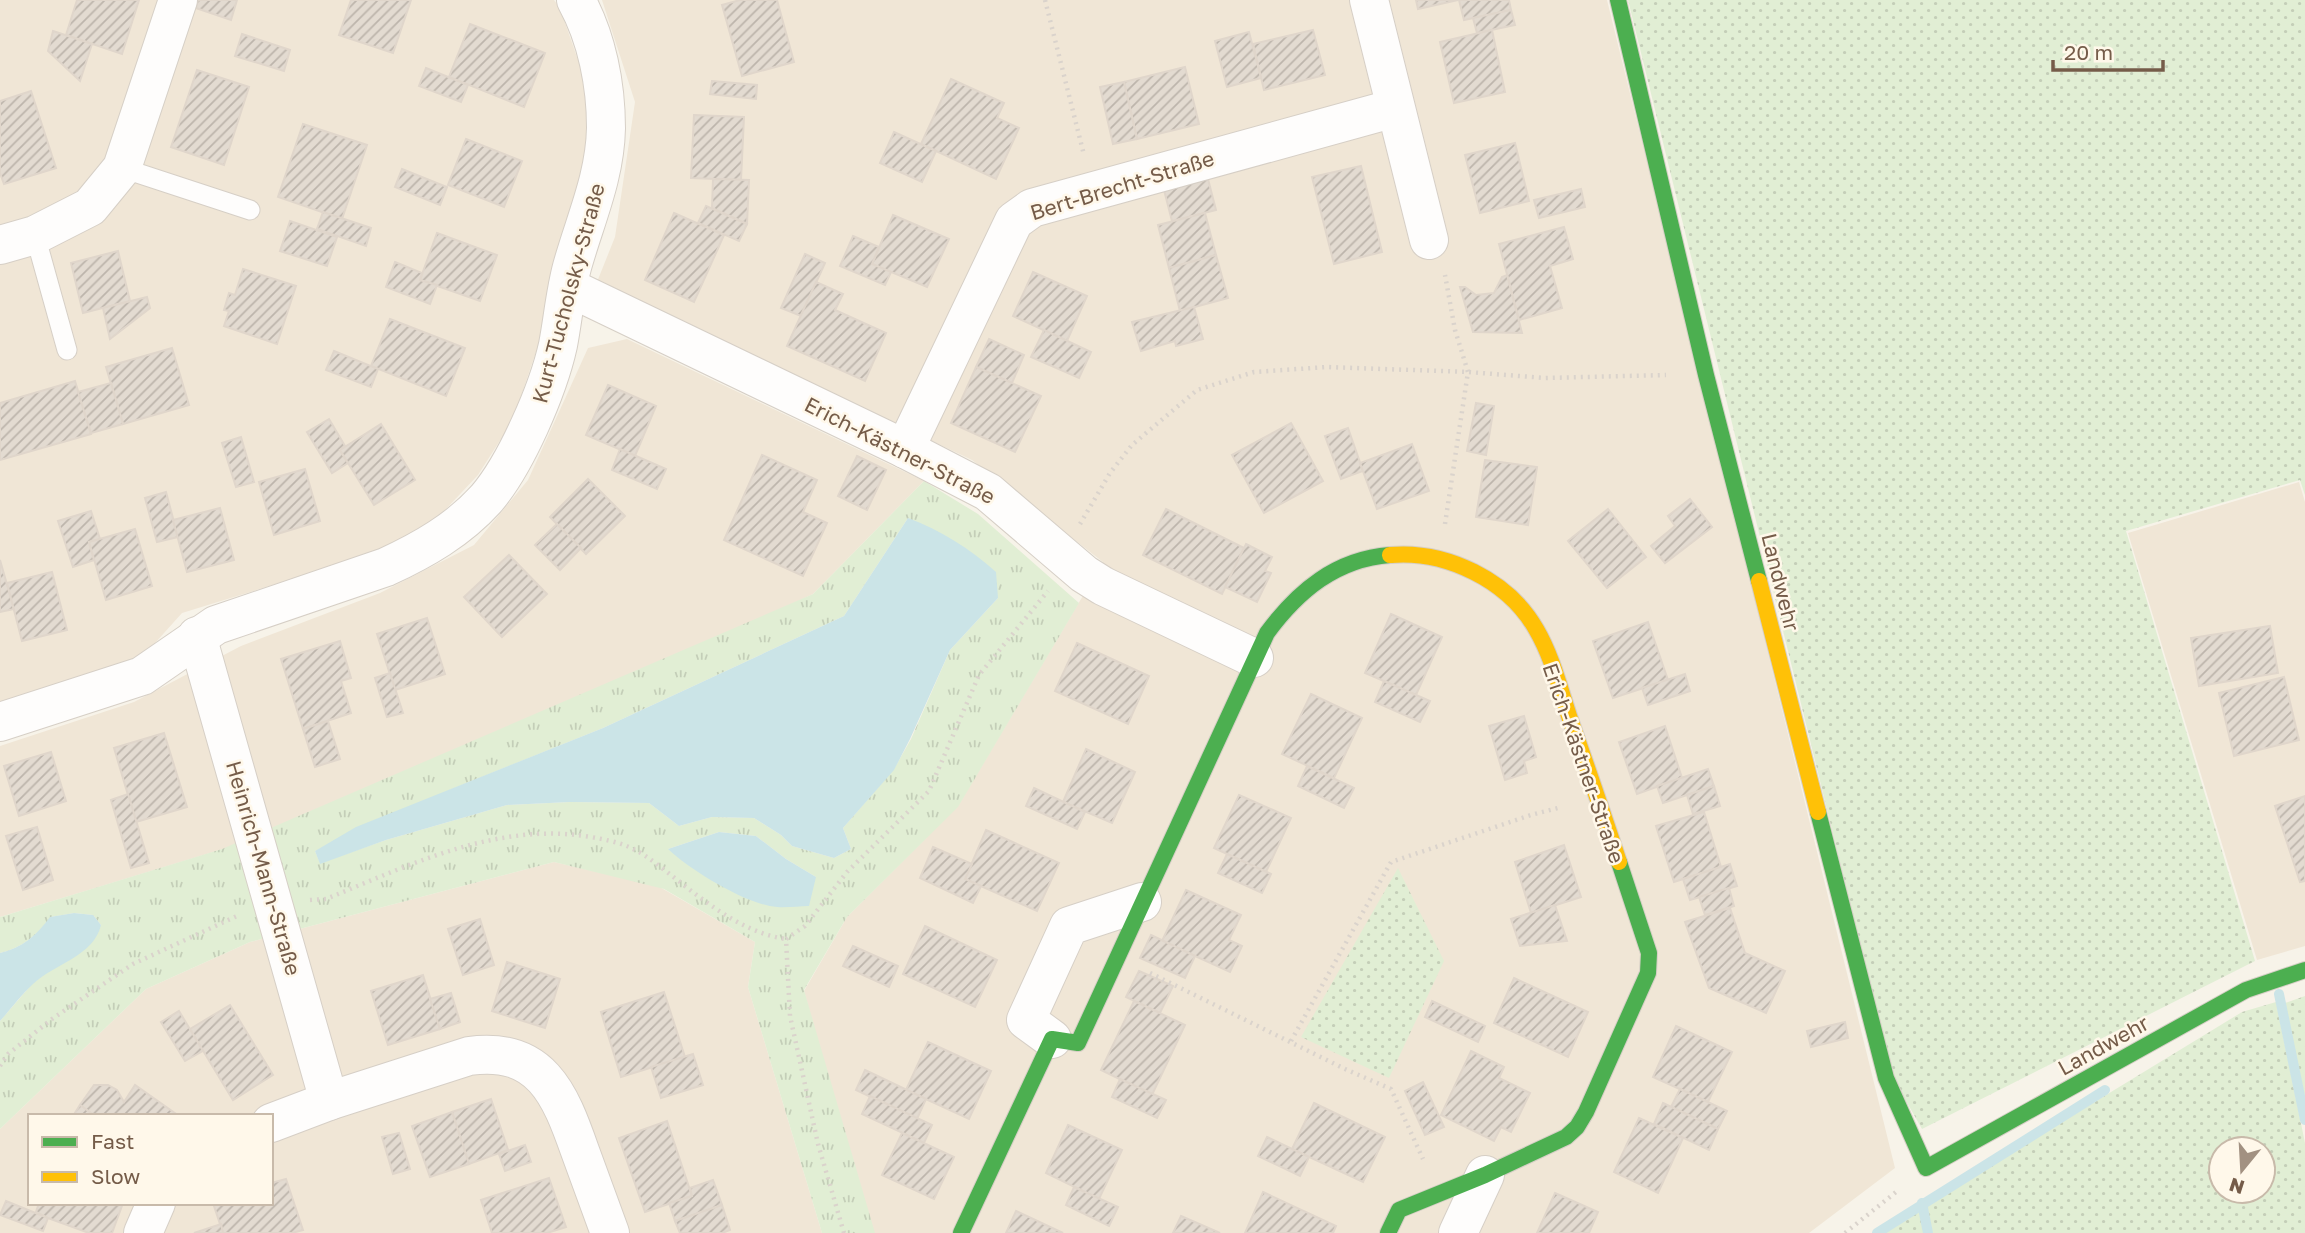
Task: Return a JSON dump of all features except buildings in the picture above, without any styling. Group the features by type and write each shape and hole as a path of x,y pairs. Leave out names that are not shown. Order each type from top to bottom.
{"street":[{"path":"18,240 90,207 122,167 178,0"},
{"name":"Kurt-Tucholsky-Straße","path":"0,723 142,676 216,625 395,562 441,537 472,512 498,483 538,404 558,345 568,288 598,188 606,128 601,73 594,44 576,0"},
{"path":"1369,0 1429,240"},
{"name":"Landwehr","path":"1618,0 1706,375 1886,1078 1926,1168 2246,990 2305,970"},
{"name":"Bert-Brecht-Straße","path":"905,449 1014,221 1032,208 1395,108"},
{"name":"Erich-Kästner-Straße","path":"568,288 905,449 988,492 1102,586 1254,658"},
{"name":"Erich-Kästner-Straße","path":"1052,1039 1078,1043 1254,658 1280,614 1310,584 1332,570 1360,558 1382,554 1409,554 1440,559 1464,568 1492,584 1530,618 1550,663 1649,953 1648,973 1577,1127 1566,1137 1485,1175 1399,1210 1388,1233"},
{"name":"Heinrich-Mann-Straße","path":"197,636 329,1101"},
{"path":"961,1233 1052,1039 1026,1020 1069,926 1142,902"},
{"path":"273,1122 329,1101 469,1056 507,1056 539,1072 564,1105 610,1233"},
{"path":"1458,1233 1485,1175"}],"lane":[{"path":"122,167 250,210"},
{"path":"18,240 67,350"}],"path":[{"path":"1045,0 1095,190"},
{"path":"1429,240 1441,254 1455,330 1468,372 1440,559"},
{"path":"786,939 805,926 847,872 929,791 979,675 1054,585 1063,556 1104,482 1132,445 1197,390 1254,372 1327,367 1468,372 1545,378 1706,375"},
{"path":"1291,1041 1391,862 1531,816 1597,799"},
{"path":"626,844 653,861 708,905 757,930 786,939"},
{"path":"786,939 790,1016 818,1144 844,1233"},
{"path":"1117,957 1391,1089 1438,1193"},
{"path":"1845,1233 1926,1168"}],"shaded area":[{"path":"0,0 554,0 560,8 591,98 589,161 540,340 513,420 478,475 445,510 399,546 182,613 138,662 0,707"},
{"path":"602,0 1607,0 1895,1168 1809,1233 871,1233 804,991 847,917 958,806 1103,562 972,460 597,282 615,237 635,102"},
{"path":"627,339 924,481 813,594 555,717 233,846 0,917 0,746 134,702 241,646 380,593 474,545 528,480 588,348"},
{"path":"2299,482 2305,502 2305,946 2257,960 2128,533"},
{"path":"554,862 658,886 755,942 748,987 822,1233 0,1233 0,1129 146,989 250,942"}],"green space":[{"path":"1628,0 2305,0 2305,495 2300,480 2126,531 2255,961 1922,1129 1893,1078"},
{"path":"924,481 978,514 1079,603 958,807 847,917 804,990 875,1233 822,1233 748,987 755,942 664,889 554,862 250,942 146,989 0,1129 0,1021 32,984 101,925 93,915 74,913 51,917 28,940 0,953 0,917 222,849 813,594","holes":["908,518 998,598 950,650 911,739 894,769 843,828 851,849 834,858 792,846 781,835 754,818 712,817 679,826 649,803 570,802 507,805 386,840 320,863 315,851 452,789 603,728 844,616","719,832 756,836 816,877 668,849"]},
{"path":"1398,868 1444,961 1389,1078 1301,1037"},
{"path":"2305,996 2305,1098 2285,1003"},
{"path":"2276,1002 2305,1143 2305,1233 1931,1233 1926,1205 2242,1012"},
{"path":"1920,1209 1925,1233 1885,1233"}],"water":[{"path":"908,518 955,541 996,572 998,598 950,650 894,770 843,828 851,849 834,858 792,846 781,835 754,818 712,817 679,826 649,803 570,802 507,805 386,840 320,864 315,851 356,827 603,728 844,616"},
{"path":"719,832 756,836 816,877 809,906 777,907 750,900 704,876 668,849"},
{"path":"74,913 93,915 101,925 97,936 82,952 33,984 0,1021 0,953 28,940 50,917"}],"waterway":[{"path":"2279,994 2305,1120"},
{"path":"1877,1233 2105,1090"},
{"path":"1922,1203 1928,1233"}],"traffic: fast":[{"path":"1618,0 1706,375 1759,581"},
{"path":"961,1233 1052,1039 1078,1043 1267,633 1292,604 1320,580 1352,563 1390,555"},
{"path":"1818,812 1886,1078 1926,1168 2246,990 2305,970"},
{"path":"1388,1233 1399,1210 1485,1175 1566,1137 1577,1127 1648,973 1649,953 1619,862"}],"traffic: slow":[{"path":"1390,555 1411,555 1453,563 1492,583 1524,612 1542,639 1551,661 1619,862"},
{"path":"1759,581 1818,812"}]}
